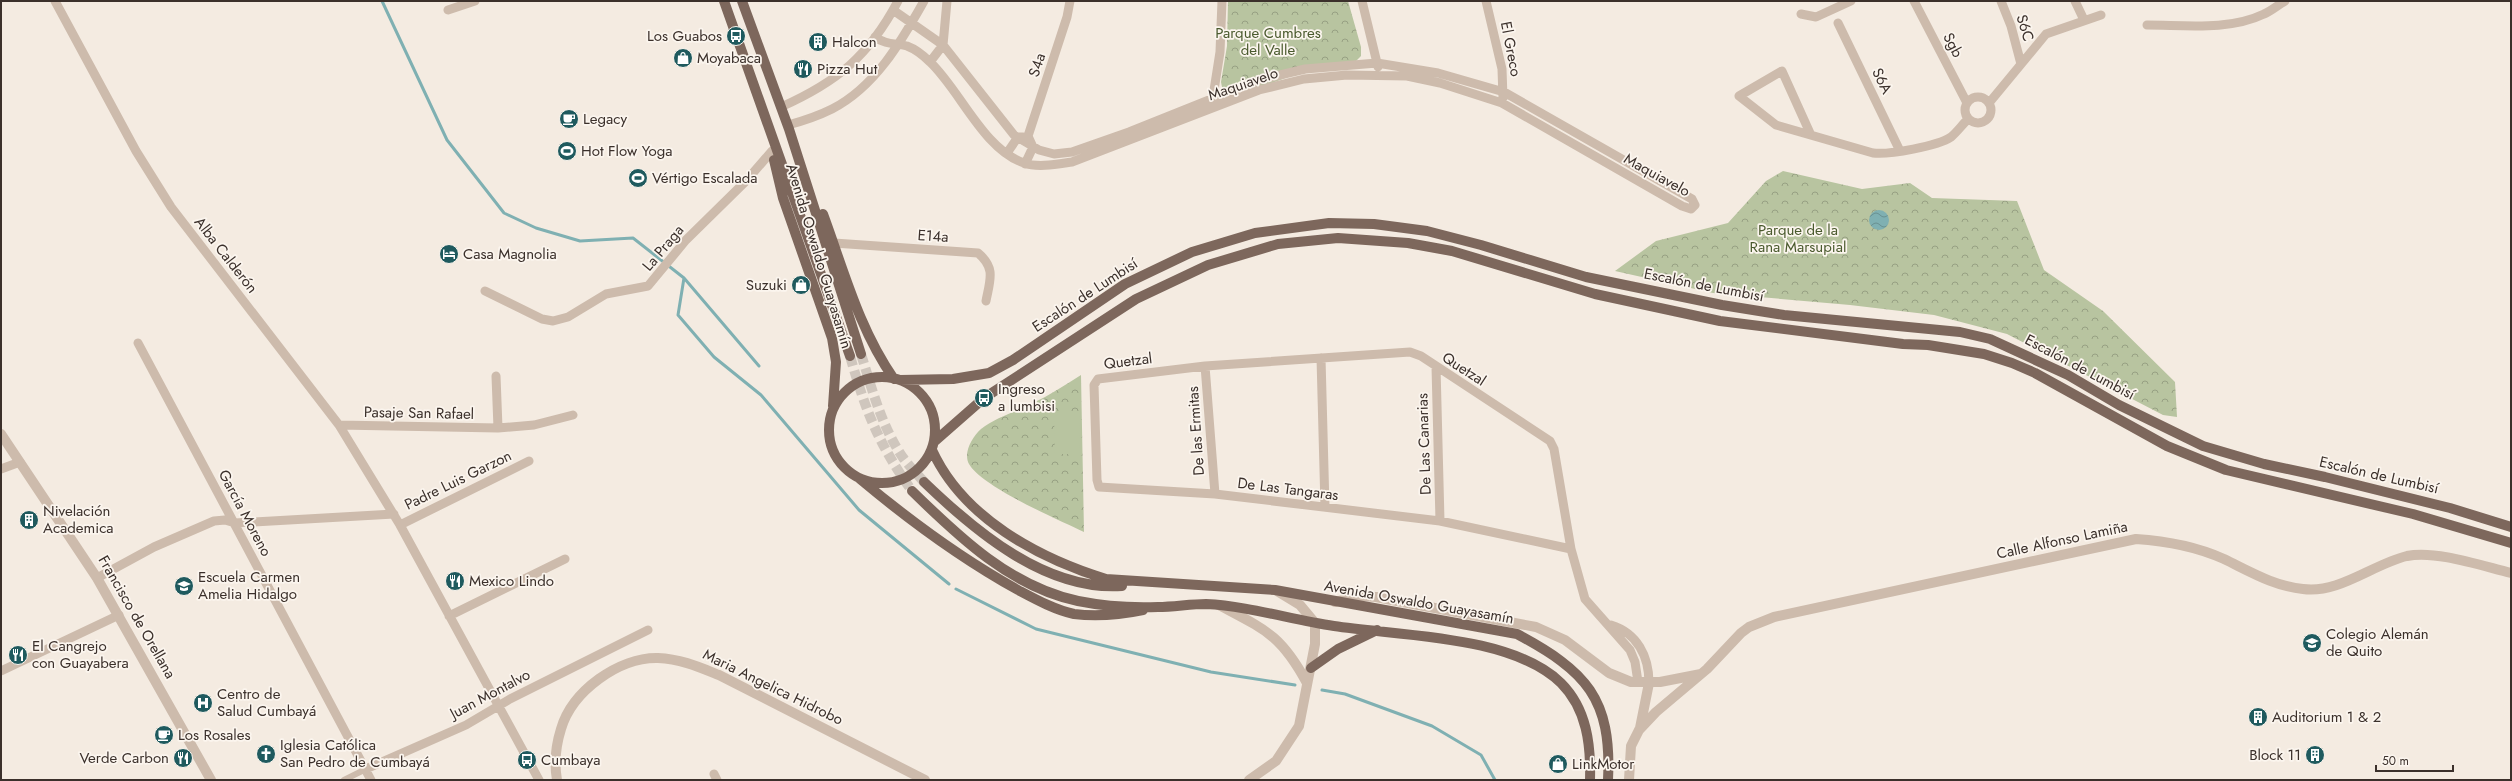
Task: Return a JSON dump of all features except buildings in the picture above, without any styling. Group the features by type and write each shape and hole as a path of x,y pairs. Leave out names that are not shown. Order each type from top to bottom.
{"main road":[{"name":"Avenida Oswaldo Guayasamín","path":"724,1 850,356"},
{"name":"Avenida Oswaldo Guayasamín","path":"742,1 781,107 802,156 863,327 879,357 897,379"},
{"name":"Avenida Oswaldo Guayasamín","path":"763,112 783,198 832,338 836,362 833,410"},
{"name":"Avenida Oswaldo Guayasamín","path":"789,127 861,354"},
{"name":"Escalón de Lumbisí","path":"897,379 953,379 989,373 1012,360 1125,284 1192,252 1254,232 1329,223 1374,224 1427,231 1481,245 1586,277 1722,305 1784,315 1960,332 1990,339 2068,375 2119,405 2203,446 2264,464 2326,476 2450,508 2511,528"},
{"name":"Escalón de Lumbisí","path":"933,446 984,398 1050,357 1136,299 1208,264 1278,244 1346,239 1408,244 1452,251 1595,294 1720,321 1903,344 1928,345 1984,354 2036,373 2167,446 2226,470 2413,514 2511,543"},
{"path":"860,478 876,483 899,480 910,476 923,465 933,446 936,426 932,411 924,398 914,387 897,379 879,377 864,380 851,387 840,397 833,410 829,423 833,450 839,462 911,520 995,577 1037,600 1073,614 1114,616 1156,607"},
{"name":"Avenida Oswaldo Guayasamín","path":"933,446 941,470 962,497 988,518 1037,551 1083,572 1106,579 1154,584 1275,590 1334,602 1517,634 1549,651 1570,666 1587,684 1600,707 1606,726 1608,780"},
{"name":"Avenida Oswaldo Guayasamín","path":"924,482 970,525 1001,547 1050,573 1100,587 1154,584"},
{"path":"912,490 956,534 989,559 1041,588 1077,601 1156,607 1219,605 1315,623 1439,638 1511,653 1534,663 1560,682 1576,701 1586,726 1591,756 1590,780"},
{"path":"1311,668 1338,649 1377,630"}],"street":[{"name":"Alba Calderón","path":"55,1 136,151 171,207 339,425 400,525"},
{"path":"448,10 475,1"},
{"path":"789,127 818,115 849,99 880,69 898,45 924,1"},
{"path":"930,62 943,45 947,1"},
{"name":"S4a","path":"1028,136 1067,18 1070,1"},
{"path":"1211,110 1220,52 1222,1"},
{"path":"1362,1 1379,75"},
{"name":"El Greco","path":"1486,1 1502,69 1504,92 1502,103"},
{"path":"1802,14 1816,17 1851,1"},
{"name":"Sgb","path":"1914,1 1967,103"},
{"name":"S6C","path":"2001,1 2012,26 2021,64"},
{"path":"2075,1 2084,20"},
{"path":"2147,25 2213,25 2241,22 2264,14 2285,1"},
{"path":"781,107 829,83 847,69 875,38 896,5"},
{"name":"Maquiavelo","path":"896,5 943,45 1018,137 1033,147 1054,154 1072,152 1212,100 1259,80 1305,69 1377,63 1438,73 1504,92 1692,198 1694,206 1691,209 1682,206 1502,103 1440,83 1407,76 1379,75 1304,79 1259,90 1211,110 1072,162 1055,164 1025,164"},
{"path":"1989,103 2046,34 2101,14"},
{"name":"S6A","path":"1838,23 1900,151"},
{"path":"875,38 887,44 912,49 930,62 989,136 1007,153 1025,164 1033,147 1028,136 1018,137 1007,153"},
{"path":"1810,133 1782,71 1739,96 1776,125 1810,133 1873,153 1887,155 1900,151 1934,145 1950,137 1968,119"},
{"path":"1978,97 1989,103 1991,112 1988,120 1980,124 1968,119 1965,111 1967,103 1978,97"},
{"name":"La Praga","path":"484,291 542,319 553,321 568,317 606,294 648,286 686,240 746,181 772,151"},
{"name":"E14a","path":"834,243 978,253 987,260 990,267 986,300"},
{"name":"García Moreno","path":"138,344 371,780"},
{"name":"Quetzal","path":"1094,385 1098,379 1205,366 1410,352 1421,356 1550,442 1554,449 1571,549 1585,599 1592,609 1611,625 1630,650 1635,662 1638,682"},
{"path":"1321,358 1325,507"},
{"name":"De las Ermitas","path":"1205,366 1215,494"},
{"name":"De Las Canarias","path":"1436,367 1440,521"},
{"path":"496,376 498,428"},
{"name":"De Las Tangaras","path":"1094,385 1097,480 1099,487 1215,494 1440,521 1571,549"},
{"name":"Pasaje San Rafael","path":"339,425 498,428 534,425 573,415"},
{"name":"Francisco de Orellana","path":"1,434 97,578 211,780"},
{"name":"Padre Luis Garzon","path":"400,525 528,461"},
{"path":"1,469 20,462"},
{"name":"Padre Luis Garzon","path":"97,578 154,548 214,522 226,520 235,523 394,514"},
{"path":"400,525 497,706 539,780"},
{"name":"Calle Alfonso Lamiña","path":"1639,730 1656,712 1701,674 1741,633 1749,627 1774,617 2136,539 2177,542 2188,545 2224,559 2263,580 2314,590 2329,587 2406,556 2424,555 2511,573"},
{"path":"449,616 565,559"},
{"path":"1249,780 1268,768 1287,747 1299,726 1315,644 1315,623 1300,605 1275,590"},
{"path":"1334,602 1362,596 1376,597 1536,626 1565,640 1609,673 1638,682 1649,683 1701,674"},
{"path":"1219,605 1262,628 1281,642 1294,659 1307,685"},
{"path":"1,671 118,615"},
{"path":"1611,625 1623,629 1635,639 1647,661 1649,683"},
{"name":"Juan Montalvo","path":"344,780 466,725 497,706 612,646 648,630"},
{"name":"Maria Angelica Hidrobo","path":"557,780 556,754 561,728 574,705 591,686 611,670 633,662 658,658 690,663 720,675 925,780"},
{"name":"Calle Alfonso Lamiña","path":"1629,780 1631,746 1639,730 1646,706 1649,683"}],"green space":[{"name":"Parque Cumbres del Valle","path":"1228,1 1348,1 1361,47 1361,56 1355,62 1288,77 1235,97 1223,92 1221,82 1227,46"},
{"name":"Parque de la Rana Marsupial","path":"1783,171 1862,189 1910,183 1932,198 2017,201 2044,270 2103,311 2175,382 2177,417 2163,415 2007,334 1934,315 1850,305 1713,293 1615,271 1656,241 1728,223 1766,181"},
{"path":"1081,375 1084,532 1022,502 989,483 977,473 967,460 969,445 974,436 981,429 1000,418 1039,400"},
{"path":"1054,415 1079,415 1080,454 1055,454"}],"water":[{"path":"1879,210 1886,213 1889,220 1886,227 1879,230 1872,227 1869,220 1872,213"}],"waterway":[{"path":"382,1 447,140 504,213 536,228 580,241 633,238 684,278 759,366"},
{"path":"684,278 678,315 714,357 761,395 859,510 949,584"},
{"path":"956,589 1036,629 1211,672 1295,685"},
{"path":"1322,690 1345,694 1432,726 1481,755 1495,780"}],"tunnel":[{"path":"861,354 878,408 896,447 904,459 924,482"},
{"path":"850,356 874,426 890,458 912,491"}],"place":[{"name":"Los Guabos","path":"736,36"},
{"name":"Halcon","path":"818,42"},
{"name":"Moyabaca","path":"683,58"},
{"name":"Pizza Hut","path":"803,69"},
{"name":"Legacy","path":"569,119"},
{"name":"Hot Flow Yoga","path":"567,151"},
{"name":"Vértigo Escalada","path":"638,178"},
{"name":"Casa Magnolia","path":"449,254"},
{"name":"Suzuki","path":"801,285"},
{"name":"Ingreso a lumbisi","path":"984,398"},
{"name":"Nivelación Academica","path":"29,520"},
{"name":"Mexico Lindo","path":"455,581"},
{"name":"Escuela Carmen Amelia Hidalgo","path":"184,586"},
{"name":"Colegio Alemán de Quito","path":"2312,643"},
{"name":"El Cangrejo con Guayabera","path":"18,655"},
{"name":"Centro de Salud Cumbayá","path":"203,703"},
{"name":"Auditorium 1 & 2","path":"2258,717"},
{"name":"Los Rosales","path":"164,735"},
{"name":"Iglesia Católica San Pedro de Cumbayá","path":"266,754"},
{"name":"Block 11","path":"2315,755"},
{"name":"Verde Carbon","path":"183,758"},
{"name":"Cumbaya","path":"527,760"},
{"name":"LinkMotor","path":"1558,764"}]}
